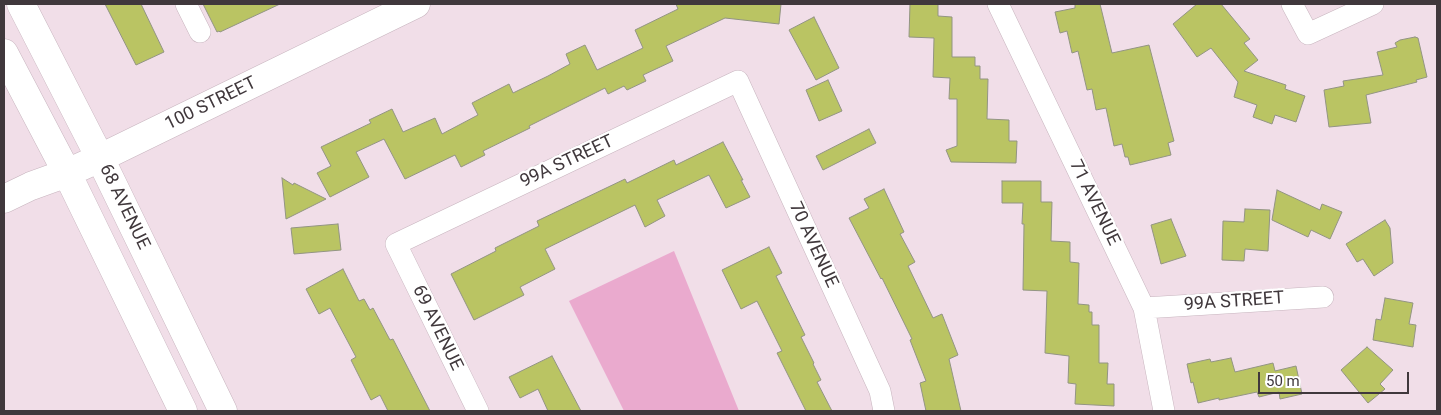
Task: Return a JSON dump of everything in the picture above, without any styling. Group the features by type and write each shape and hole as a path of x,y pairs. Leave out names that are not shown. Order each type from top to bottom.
{"main road":[{"name":"68 AVENUE","path":"21,4 100,158 223,411"},
{"name":"100 STREET","path":"4,199 100,158 399,7"},
{"name":"68 AVENUE","path":"4,53 67,173 183,411"}],"street":[{"path":"186,4 200,32"},
{"name":"71 AVENUE","path":"998,4 1144,308 1164,411"},
{"path":"1292,4 1308,34 1373,4"},
{"name":"99A STREET","path":"396,244 738,81"},
{"name":"70 AVENUE","path":"738,81 880,391 884,411"},
{"name":"69 AVENUE","path":"396,244 478,411"},
{"name":"99A STREET","path":"1144,308 1323,297"}],"shaded area":[{"path":"674,251 739,411 624,411 569,301"}],"building":[{"path":"105,4 141,4 164,52 136,65"},
{"path":"203,4 280,4 217,32"},
{"path":"676,4 781,4 779,24 725,18 666,46 673,61 643,75 646,81 627,90 624,86 608,94 605,88 483,151 485,155 461,167 455,155 405,179 384,139 356,152 369,177 330,197 317,173 331,166 321,147 371,123 369,120 392,109 403,132 435,118 442,134 478,115 472,103 509,84 513,93 548,76 570,64 566,54 585,45 597,70 643,48 635,30 678,9"},
{"path":"910,4 938,4 938,16 952,17 952,57 975,57 975,66 980,66 980,79 988,79 987,119 1009,120 1009,141 1017,141 1016,163 951,162 946,150 957,146 957,99 949,99 950,78 933,77 934,38 909,37"},
{"path":"1075,4 1100,4 1112,53 1149,45 1174,141 1168,143 1171,155 1130,165 1128,157 1125,157 1122,144 1114,146 1106,108 1096,110 1092,89 1087,90 1078,51 1072,53 1067,31 1060,33 1055,12 1075,8"},
{"path":"1197,4 1221,4 1250,39 1244,43 1258,60 1244,71 1286,85 1285,89 1305,96 1296,122 1275,115 1272,124 1253,117 1257,105 1234,97 1238,82 1211,48 1197,57 1173,24"},
{"path":"814,17 839,68 816,80 789,30"},
{"path":"1418,38 1427,77 1416,80 1417,82 1366,95 1371,123 1329,127 1324,90 1344,86 1343,81 1383,75 1377,52 1397,47 1395,43 1400,40"},
{"path":"828,80 842,111 819,121 806,90"},
{"path":"869,129 876,143 823,170 816,156"},
{"path":"723,142 750,197 726,208 709,175 657,200 665,216 645,227 635,205 545,249 555,269 520,287 524,295 474,320 451,274 496,251 495,248 539,226 537,221 625,179 627,183 674,160 676,165"},
{"path":"282,178 293,185 294,183 326,199 286,219"},
{"path":"1002,181 1041,181 1041,202 1052,202 1051,241 1070,242 1070,262 1079,263 1078,304 1089,305 1089,312 1092,312 1092,325 1099,325 1099,363 1108,363 1107,384 1114,384 1114,406 1075,404 1076,384 1068,383 1069,356 1045,353 1047,291 1023,290 1023,203 1002,203"},
{"path":"884,189 904,232 900,234 915,262 908,266 933,318 942,314 958,355 949,359 961,411 926,411 920,383 926,381 910,340 912,339 882,278 849,218 869,208 864,199"},
{"path":"1277,190 1320,210 1322,204 1342,212 1330,239 1311,230 1308,237 1272,220"},
{"path":"1245,209 1270,210 1268,251 1245,249 1244,261 1222,260 1223,221 1244,222"},
{"path":"1171,219 1186,256 1161,264 1151,225"},
{"path":"1385,220 1390,228 1393,263 1374,276 1363,259 1357,262 1346,244"},
{"path":"338,224 341,250 294,254 291,228"},
{"path":"769,247 782,273 776,276 805,335 801,337 821,380 817,382 832,411 806,411 777,353 782,351 757,301 741,309 722,270"},
{"path":"343,269 359,301 364,299 370,310 373,308 390,340 393,339 430,411 388,411 380,395 371,400 351,360 356,357 330,308 319,314 306,289"},
{"path":"1385,298 1413,303 1409,324 1416,325 1413,347 1373,340 1376,319 1381,320"},
{"path":"1367,347 1393,370 1380,384 1385,389 1368,403 1341,370"},
{"path":"552,356 581,411 548,411 538,389 520,398 509,377"},
{"path":"1231,358 1235,372 1273,363 1275,371 1296,366 1302,394 1280,399 1279,392 1259,397 1257,392 1198,403 1187,364 1210,359 1211,362"}]}
